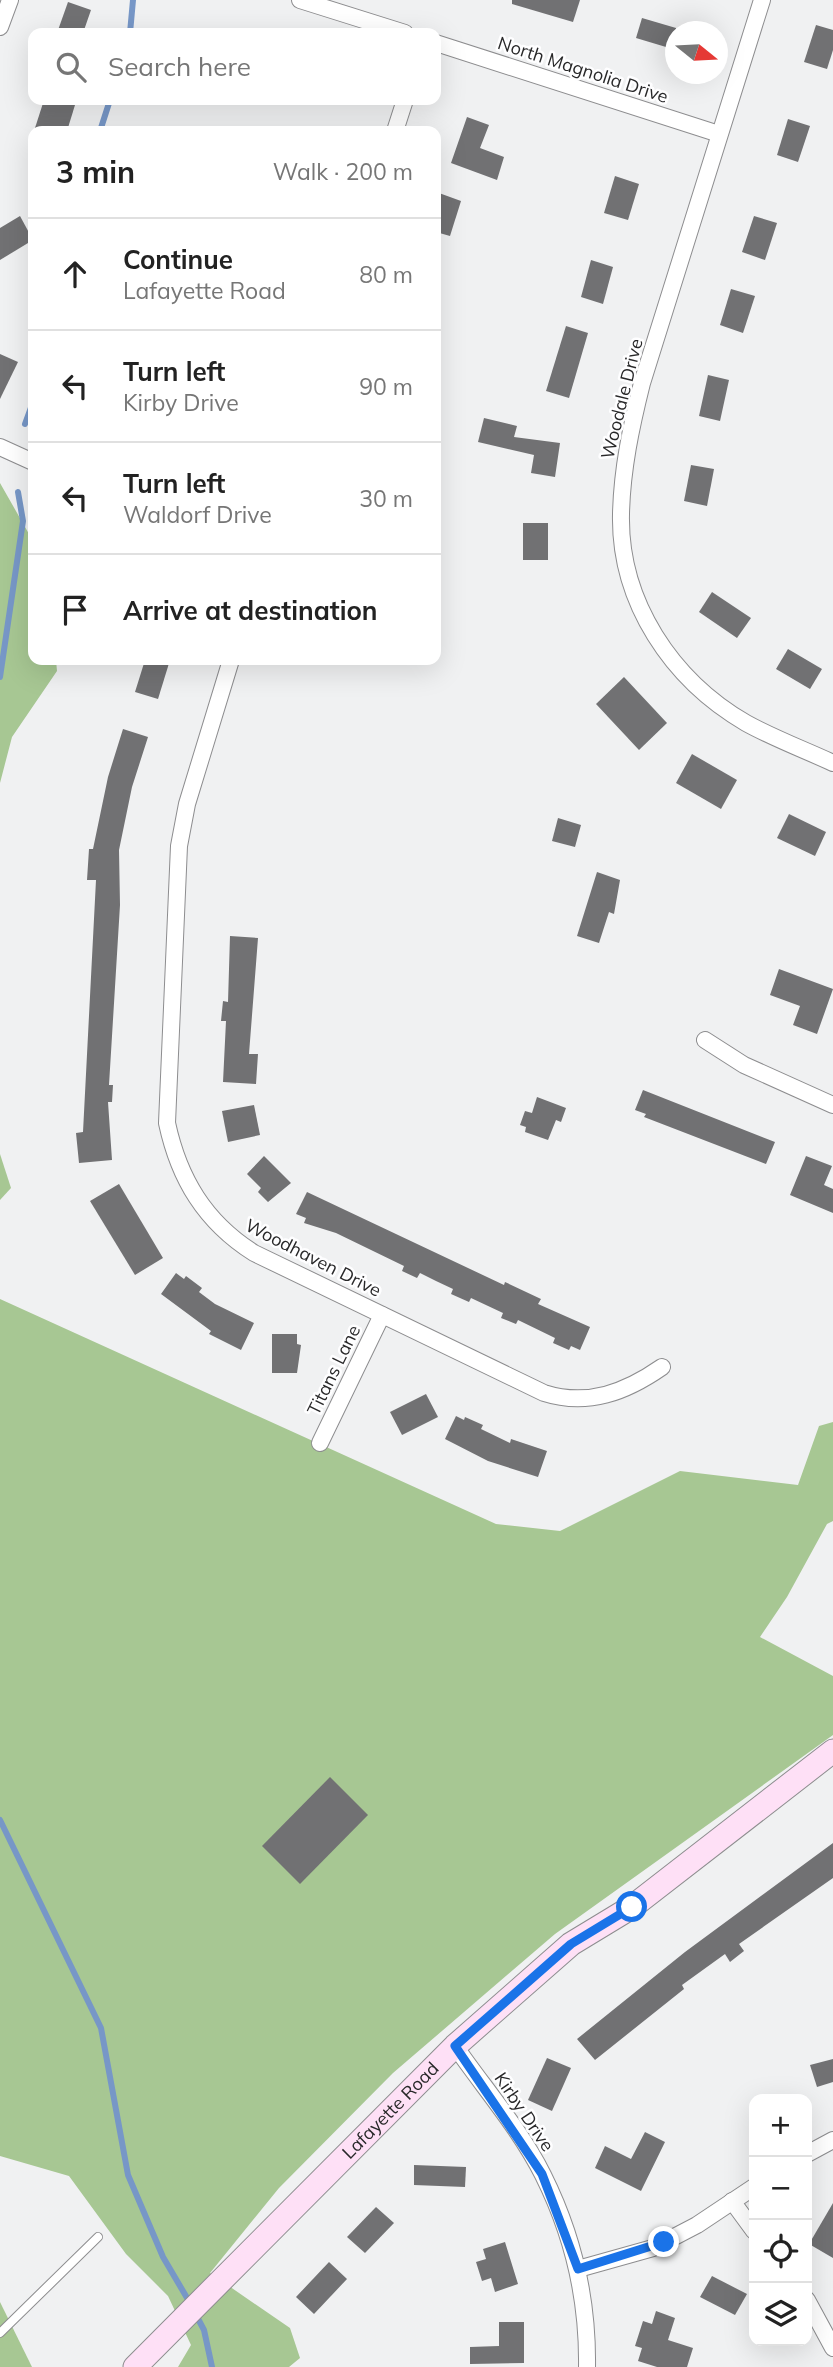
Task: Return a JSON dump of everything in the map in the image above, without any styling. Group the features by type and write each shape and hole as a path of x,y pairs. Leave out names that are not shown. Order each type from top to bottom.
{"main road":[{"name":"Lafayette Road","path":"135,2367 455,2046 571,1944 632,1907 833,1751"}],"street":[{"path":"0,27 10,0"},
{"path":"300,0 389,28"},
{"name":"Woodale Drive","path":"762,0 642,383 628,440 621,517 632,582 655,637 688,680 747,723 833,763"},
{"name":"North Magnolia Drive","path":"441,45 719,134"},
{"path":"397,126 403,105"},
{"path":"0,447 28,461"},
{"name":"Woodhaven Drive","path":"229,665 187,804 179,846 167,1123 172,1146 189,1187 228,1237 254,1253 564,1399 609,1395 636,1385 662,1367"},
{"path":"705,1040 744,1065 833,1105"},
{"name":"Titans Lane","path":"320,1443 382,1315"},
{"name":"Kirby Drive","path":"455,2046 542,2174 578,2269 587,2333 587,2367"},
{"path":"812,2151 833,2140"},
{"path":"578,2269 653,2248 749,2190"},
{"path":"732,2202 749,2224"},
{"path":"812,2309 833,2348"}],"lane":[{"path":"0,2333 98,2237"}],"green space":[{"path":"0,483 28,532 28,665 56,665 57,671 12,737 0,783"},
{"path":"0,1154 11,1188 0,1200"},
{"path":"0,1299 496,1524 560,1531 680,1471 798,1485 819,1426 833,1422 833,1521 827,1524 787,1597 760,1637 833,1676 833,1735 555,1934 393,2073 279,2188 210,2273 290,2328 300,2358 289,2367 178,2367 191,2345 168,2296 126,2254 69,2176 0,2156"},
{"path":"0,2302 32,2367 0,2367"}],"building":[{"path":"512,0 580,0 573,22 512,4"},
{"path":"68,2 91,10 85,28 59,28"},
{"path":"642,18 665,25 665,47 636,38"},
{"path":"816,25 833,30 833,50 827,69 804,62"},
{"path":"42,105 75,105 69,126 36,126"},
{"path":"467,117 489,125 480,148 504,157 497,180 451,163"},
{"path":"788,119 810,126 798,162 777,155"},
{"path":"615,176 639,184 628,220 604,213"},
{"path":"441,194 461,201 450,236 441,233"},
{"path":"20,216 28,231 28,243 0,260 0,228"},
{"path":"754,216 777,223 765,260 742,252"},
{"path":"591,260 613,267 603,304 581,297"},
{"path":"731,289 755,296 743,333 720,325"},
{"path":"566,326 588,333 569,398 546,391"},
{"path":"0,354 18,362 0,399"},
{"path":"708,375 729,380 720,421 699,416"},
{"path":"484,418 517,426 514,437 560,443 555,477 531,473 534,455 478,442"},
{"path":"691,465 714,469 707,506 684,501"},
{"path":"523,523 548,523 548,560 523,560"},
{"path":"712,592 751,618 737,638 699,612"},
{"path":"788,649 822,669 810,689 776,669"},
{"path":"143,665 168,665 158,699 135,692"},
{"path":"624,677 667,723 639,750 596,704"},
{"path":"123,729 148,737 132,787 119,850 120,905 109,1085 113,1085 112,1102 108,1102 112,1160 79,1163 76,1133 83,1132 96,880 87,880 89,849 93,849 108,777"},
{"path":"692,754 737,780 721,809 676,783"},
{"path":"789,814 826,832 815,856 777,838"},
{"path":"558,818 581,825 575,847 552,841"},
{"path":"597,872 620,880 614,914 609,912 599,943 577,936"},
{"path":"230,936 258,938 249,1054 258,1054 256,1084 223,1082 226,1021 221,1021 223,1001 228,1002"},
{"path":"779,969 833,989 817,1034 793,1025 800,1006 770,995"},
{"path":"643,1090 775,1142 766,1164 644,1117 646,1114 635,1110"},
{"path":"537,1097 566,1108 561,1122 556,1120 548,1140 525,1132 526,1127 520,1125 525,1111 532,1113"},
{"path":"254,1105 260,1135 228,1142 222,1111"},
{"path":"264,1156 291,1183 268,1202 258,1192 261,1188 247,1174"},
{"path":"806,1156 832,1166 824,1185 833,1189 833,1213 790,1195"},
{"path":"119,1184 163,1258 135,1275 90,1201"},
{"path":"307,1192 504,1285 505,1282 541,1299 538,1304 590,1327 580,1350 571,1346 569,1350 553,1343 555,1338 518,1320 516,1324 501,1318 503,1313 471,1298 469,1302 451,1294 453,1289 420,1273 417,1278 402,1271 404,1266 336,1233 304,1223 306,1218 296,1214"},
{"path":"176,1273 184,1279 186,1276 202,1288 199,1292 215,1304 254,1323 241,1350 209,1334 211,1331 161,1294"},
{"path":"272,1334 297,1334 297,1344 301,1345 297,1373 272,1373"},
{"path":"426,1394 438,1417 402,1435 390,1412"},
{"path":"456,1416 483,1425 481,1429 510,1443 511,1439 547,1451 538,1477 488,1461 445,1439"},
{"path":"330,1777 368,1815 300,1884 262,1846"},
{"path":"833,1843 833,1878 739,1944 744,1951 730,1962 725,1954 682,1985 684,1989 595,2060 577,2039 685,1952"},
{"path":"547,2058 571,2068 552,2111 528,2100"},
{"path":"833,2059 833,2082 817,2087 810,2065"},
{"path":"645,2132 665,2142 641,2191 595,2168 605,2146 631,2159"},
{"path":"414,2165 466,2167 465,2187 414,2185"},
{"path":"833,2203 833,2258 812,2246 812,2239"},
{"path":"376,2207 394,2223 365,2253 347,2237"},
{"path":"505,2242 518,2284 495,2292 491,2278 482,2281 476,2262 486,2259 483,2249"},
{"path":"329,2262 347,2279 314,2314 296,2297"},
{"path":"712,2276 747,2294 735,2315 700,2297"},
{"path":"656,2311 675,2318 668,2340 693,2348 687,2367 657,2367 638,2361 642,2348 635,2346 643,2321 652,2324"},
{"path":"499,2322 524,2322 524,2363 470,2364 470,2347 499,2346"}],"waterway":[{"path":"130,28 133,0"},
{"path":"102,126 108,105"},
{"path":"25,424 28,416"},
{"path":"0,677 23,521 18,492"},
{"path":"0,1820 101,2028 128,2175 163,2257 190,2303"},
{"path":"195,2313 204,2330 212,2367"}],"route":[{"path":"632,1907 571,1944 455,2046 542,2174 560,2215 578,2269 653,2248 664,2242"}]}
